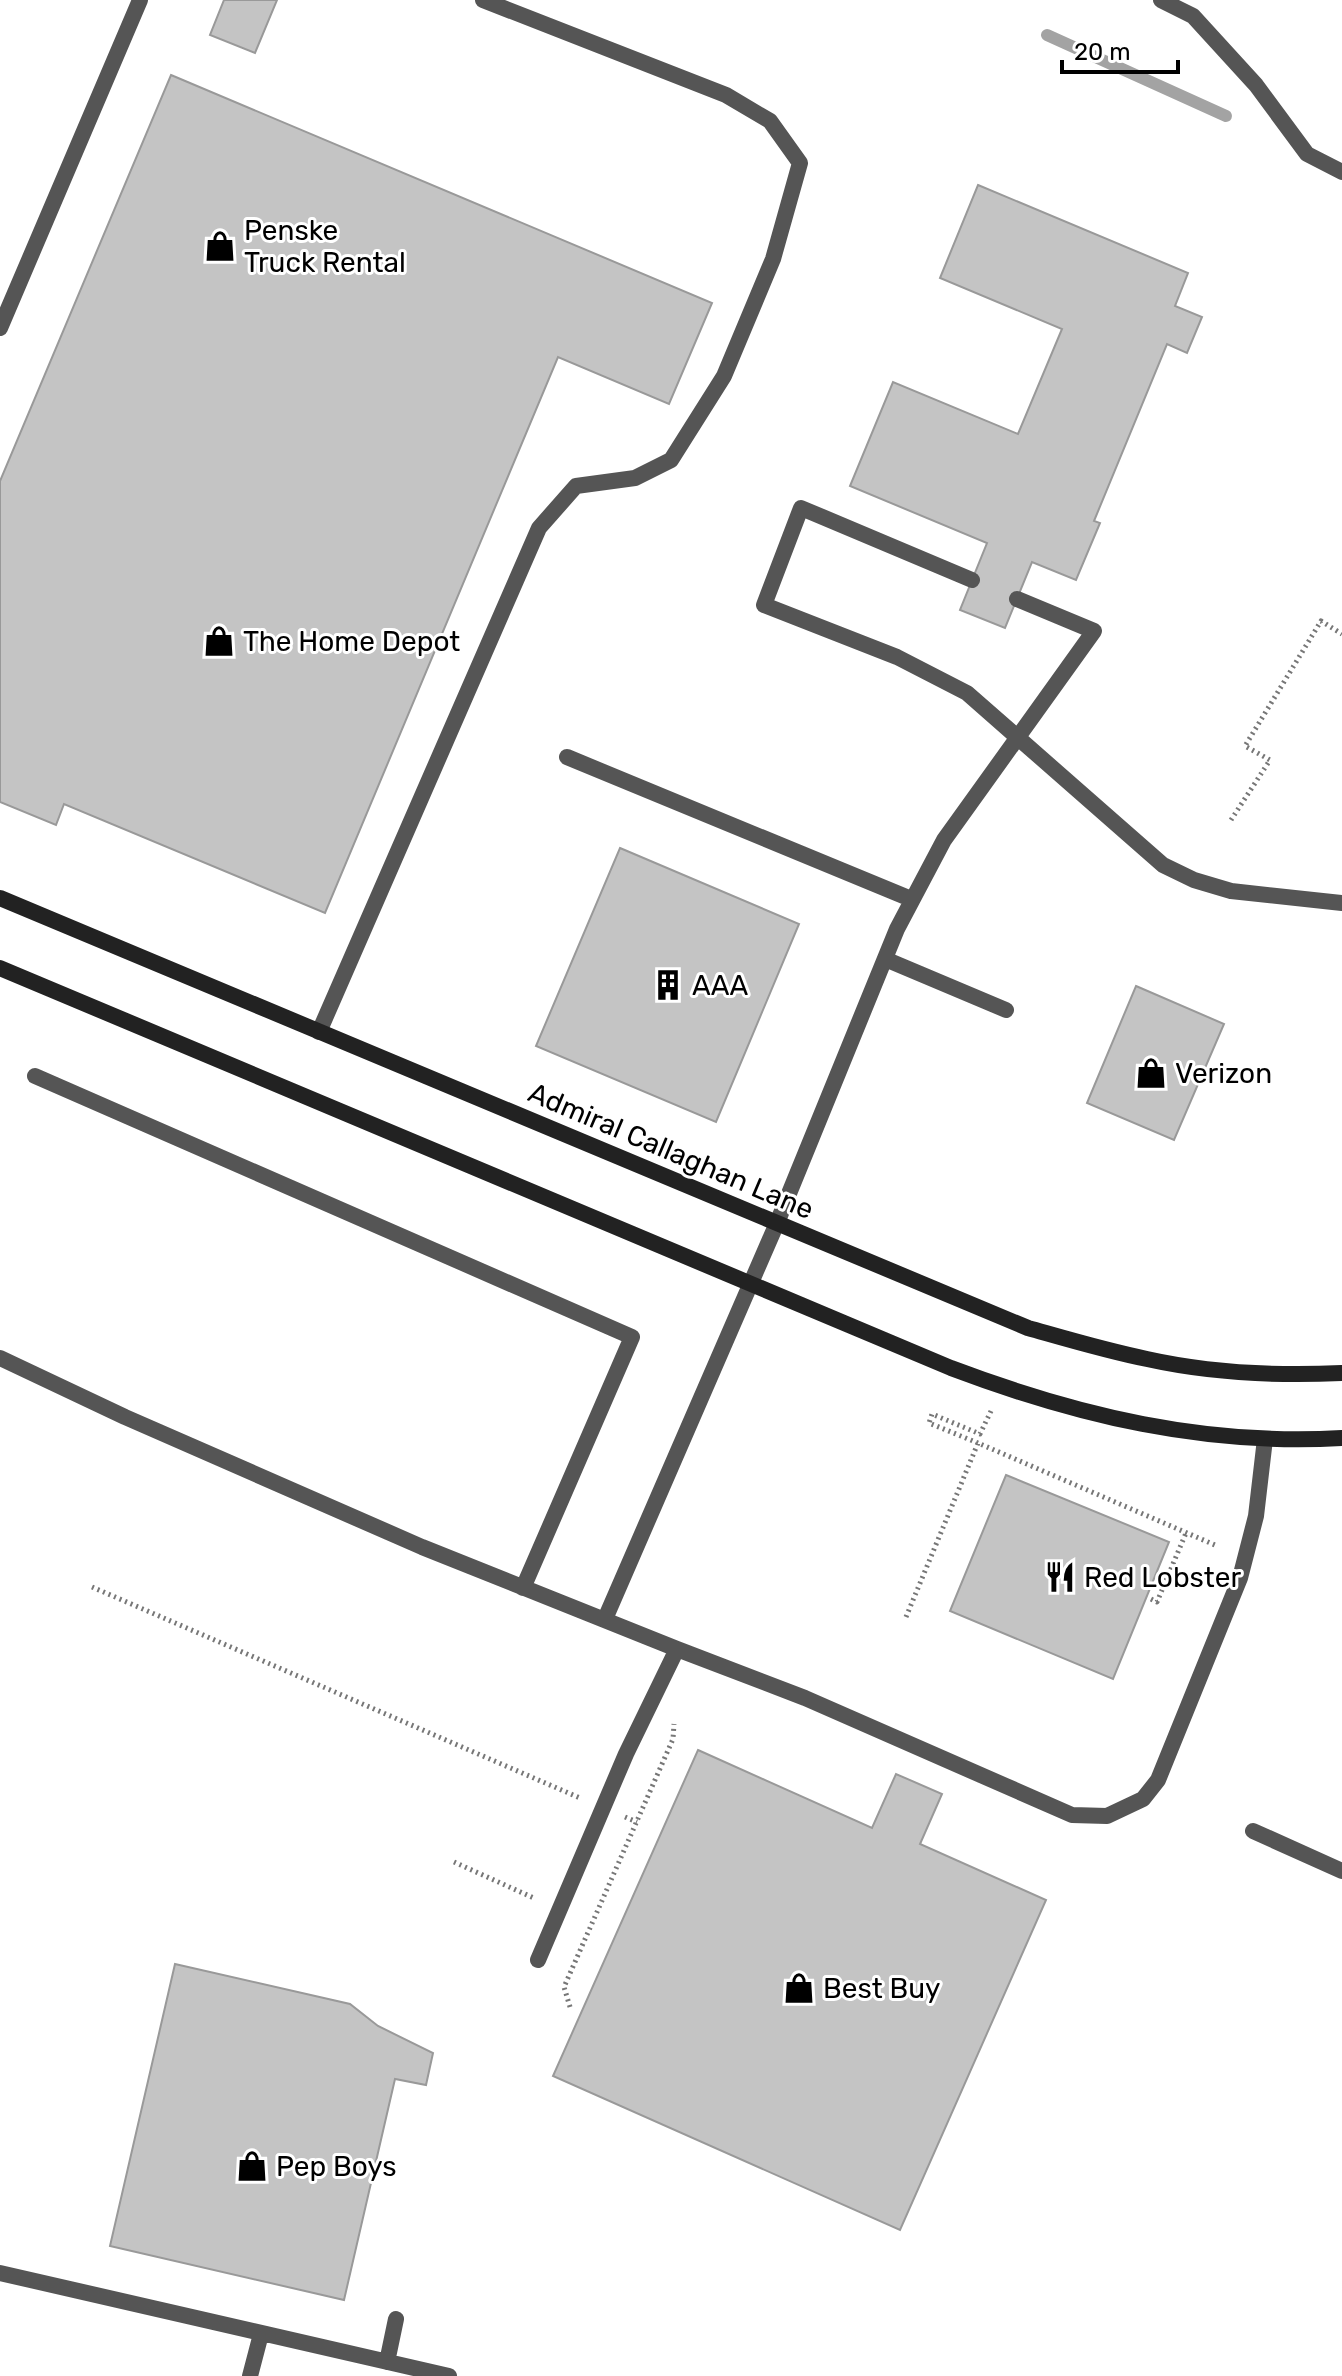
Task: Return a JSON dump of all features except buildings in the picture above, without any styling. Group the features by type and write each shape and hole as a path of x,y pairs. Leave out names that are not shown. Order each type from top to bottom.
{"main road":[{"name":"Admiral Callaghan Lane","path":"0,898 1028,1328 1149,1360 1205,1369 1342,1373"},
{"path":"0,968 1007,1389 1136,1424 1198,1434 1265,1439 1342,1438"}],"lane":[{"path":"0,328 140,0"},
{"path":"319,1032 539,528 576,486 635,478 671,460 724,376 773,259 800,163 770,121 726,95 483,0"},
{"path":"1161,0 1193,16 1256,85 1307,154 1342,172"},
{"path":"972,580 801,508 764,605 897,657 967,693 1163,865 1194,880 1231,891 1342,903"},
{"path":"605,1619 777,1223 911,899 944,840 1094,631 1017,599"},
{"path":"567,757 911,899"},
{"path":"885,959 1006,1010"},
{"path":"35,1076 632,1337 523,1588"},
{"path":"0,1358 322,1504 523,1588 805,1698 1072,1815 1107,1816 1143,1799 1158,1780 1240,1578 1256,1516 1265,1439"},
{"path":"538,1960 603,1808 677,1649"},
{"path":"1253,1831 1342,1871"},
{"path":"0,2273 449,2376"},
{"path":"387,2362 396,2319"},
{"path":"250,2376 261,2334"}],"path":[{"path":"1231,820 1270,760 1245,746 1321,621 1342,634"},
{"path":"991,1410 980,1434 932,1414 929,1423 1215,1545"},
{"path":"906,1617 978,1443"},
{"path":"1151,1599 1157,1602 1186,1533"},
{"path":"92,1587 637,1822"},
{"path":"570,2007 564,1987 673,1739"},
{"path":"454,1862 592,1924"}],"waterway":[{"path":"1047,35 1226,116"}],"place":[{"name":"Penske Truck Rental","path":"220,246"},
{"name":"The Home Depot","path":"219,641"},
{"name":"AAA","path":"668,985"},
{"name":"Verizon","path":"1151,1073"},
{"name":"Red Lobster","path":"1060,1577"},
{"name":"Best Buy","path":"799,1988"},
{"name":"Pep Boys","path":"252,2166"}]}
